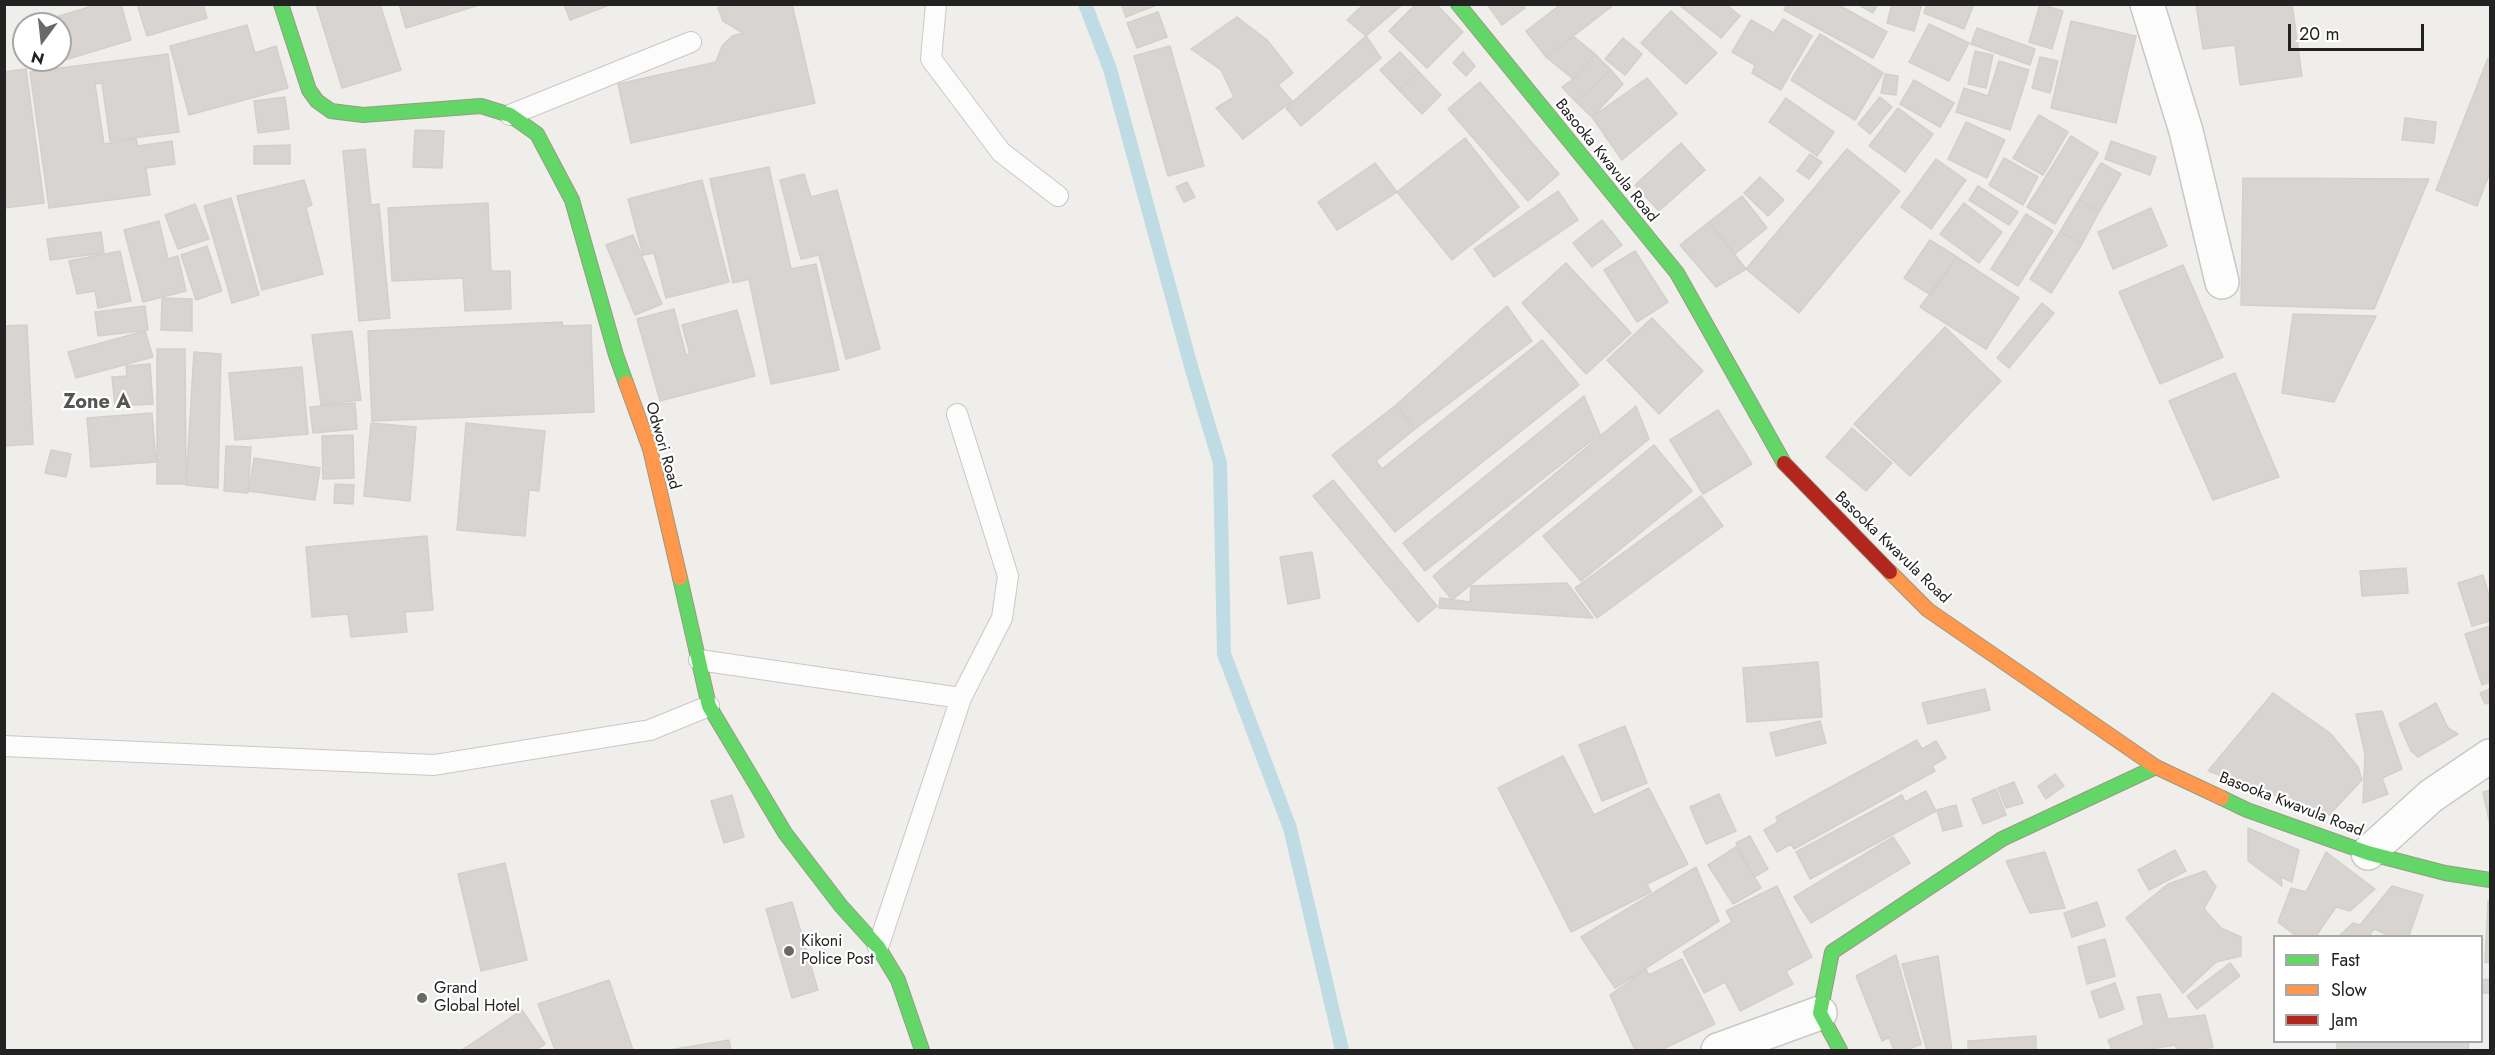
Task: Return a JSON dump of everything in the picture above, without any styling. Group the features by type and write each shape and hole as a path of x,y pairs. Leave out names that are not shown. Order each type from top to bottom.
{"street":[{"name":"Odwori Road","path":"280,4 309,90 317,101 331,111 363,115 481,106 510,115 537,134 572,200 616,355 650,450 709,706 785,833 841,906 878,947 898,980 922,1050"},
{"name":"Basooka Kwavula Road","path":"1458,4 1677,273 1785,465 1928,610 2156,767 2247,810 2368,853 2445,873 2490,880"},
{"path":"2147,4 2186,131 2222,282"},
{"path":"2368,853 2431,796 2490,756"},
{"path":"1840,1050 1820,1013 1832,952 2002,839 2156,767"},
{"path":"1718,1050 1820,1013"}],"lane":[{"path":"936,4 931,59 1001,152 1058,196"},
{"path":"510,115 691,42"},
{"path":"878,947 961,698 1002,618 1008,576 957,414"},
{"path":"699,660 961,698"},
{"path":"4,746 434,765 650,730 709,706"}],"building":[{"path":"99,4 121,4 131,40 72,58 72,12"},
{"path":"137,4 203,4 207,18 147,36"},
{"path":"316,4 380,4 401,70 342,88"},
{"path":"399,4 482,4 406,28"},
{"path":"564,4 612,4 570,20"},
{"path":"724,4 792,4 815,103 631,143 618,84 716,62 722,46 732,36 743,33 723,21 718,8"},
{"path":"1121,4 1159,4 1126,17"},
{"path":"1364,4 1403,4 1366,36 1347,20"},
{"path":"1416,4 1436,4 1463,32 1427,68 1389,31"},
{"path":"1487,4 1523,4 1525,8 1502,25"},
{"path":"1561,4 1615,4 1546,57 1526,31"},
{"path":"1678,4 1726,4 1740,16 1721,38"},
{"path":"1787,4 1837,4 1887,32 1873,58 1784,10"},
{"path":"1857,4 1878,4 1873,13"},
{"path":"1892,4 1922,4 1914,31 1887,23"},
{"path":"1927,4 1974,4 1964,29 1924,13"},
{"path":"2040,4 2063,11 2052,49 2029,42"},
{"path":"2196,4 2292,4 2302,76 2240,85 2235,45 2203,49"},
{"path":"1671,11 1717,53 1686,84 1641,43"},
{"path":"1158,12 1167,37 1137,48 1127,23"},
{"path":"1237,17 1267,40 1293,73 1278,85 1292,101 1243,139 1216,108 1234,97 1221,70 1191,49"},
{"path":"1783,19 1812,36 1781,90 1752,73 1755,65 1732,52 1751,20 1774,33"},
{"path":"2071,21 2136,36 2116,123 2051,108"},
{"path":"1929,24 1969,43 1949,81 1909,62"},
{"path":"247,25 255,53 276,46 288,88 189,115 170,46"},
{"path":"1977,28 2035,49 2030,65 1971,44"},
{"path":"1820,34 1883,73 1855,120 1791,80"},
{"path":"1366,36 1381,58 1301,126 1286,108"},
{"path":"1573,36 1595,54 1573,79 1546,57"},
{"path":"1623,38 1642,54 1625,75 1605,59"},
{"path":"1170,46 1204,166 1168,176 1134,56"},
{"path":"1975,51 1993,55 1986,88 1968,84"},
{"path":"1400,52 1419,72 1399,90 1380,70"},
{"path":"1463,52 1475,66 1466,76 1453,63"},
{"path":"168,54 179,132 110,141 102,83 95,84 104,144 136,139 138,146 172,141 175,164 146,168 150,195 49,208 30,72 72,72 72,67"},
{"path":"1595,54 1611,70 1576,102 1562,87 1573,79"},
{"path":"2040,57 2058,61 2050,93 2032,88"},
{"path":"2488,58 2490,59 2490,172 2477,206 2436,190"},
{"path":"1999,61 2029,70 2010,130 1956,112 1964,88 1988,96"},
{"path":"1611,70 1623,84 1592,117 1576,102"},
{"path":"4,72 26,72 44,203 4,208"},
{"path":"1419,72 1441,95 1422,114 1399,90"},
{"path":"1885,74 1898,76 1896,95 1881,93"},
{"path":"1647,78 1677,114 1622,160 1592,117"},
{"path":"1914,80 1954,103 1940,127 1900,104"},
{"path":"1480,82 1559,174 1528,201 1448,109"},
{"path":"285,97 289,129 258,133 254,101"},
{"path":"1880,97 1892,107 1870,134 1858,124"},
{"path":"1786,98 1834,132 1817,156 1769,122"},
{"path":"1898,108 1933,134 1905,172 1869,146"},
{"path":"2039,115 2068,132 2043,175 2013,158"},
{"path":"2405,118 2436,122 2434,143 2402,140"},
{"path":"1966,122 2005,140 1987,178 1948,159"},
{"path":"415,130 444,131 442,168 413,167"},
{"path":"2071,136 2098,153 2055,224 2027,207"},
{"path":"1465,138 1519,207 1452,260 1397,192"},
{"path":"2111,141 2156,157 2150,175 2105,159"},
{"path":"1681,143 1705,170 1659,211 1635,185"},
{"path":"290,145 290,164 254,164 254,146"},
{"path":"365,149 371,205 379,204 390,318 359,321 343,151"},
{"path":"1847,149 1900,191 1799,313 1746,269"},
{"path":"1810,154 1822,162 1809,179 1797,171"},
{"path":"2004,158 2038,177 2023,205 1989,185"},
{"path":"1936,159 1966,180 1931,229 1901,207"},
{"path":"1375,163 1397,192 1337,230 1318,202"},
{"path":"2101,163 2121,174 2099,212 2079,200"},
{"path":"769,167 791,269 816,264 839,370 771,384 749,279 733,283 710,179"},
{"path":"804,174 811,197 837,190 880,349 846,359 819,255 801,259 780,180"},
{"path":"1760,177 1784,200 1768,216 1744,193"},
{"path":"2243,178 2429,179 2374,309 2241,305"},
{"path":"304,180 312,205 306,207 323,274 262,290 237,196"},
{"path":"702,180 729,282 666,298 654,253 643,255 628,199"},
{"path":"1187,182 1195,197 1184,202 1176,187"},
{"path":"1978,186 2018,212 2009,225 1969,200"},
{"path":"1558,191 1578,220 1494,277 1474,249"},
{"path":"1742,196 1767,228 1735,254 1709,222"},
{"path":"231,198 259,295 232,303 204,206"},
{"path":"2079,200 2099,212 2082,244 2060,232"},
{"path":"488,203 491,271 510,271 511,309 465,311 463,278 392,281 388,208"},
{"path":"1964,203 2002,232 1979,263 1940,234"},
{"path":"195,204 209,239 178,249 165,215"},
{"path":"2151,208 2167,246 2113,269 2098,232"},
{"path":"2026,214 2053,231 2018,286 1991,269"},
{"path":"1602,220 1622,245 1592,267 1573,243"},
{"path":"159,221 168,259 178,256 186,291 143,302 124,230"},
{"path":"1709,222 1746,269 1716,287 1680,245"},
{"path":"101,232 104,253 50,260 47,239"},
{"path":"2060,232 2082,244 2051,293 2030,279"},
{"path":"633,235 662,304 635,315 606,245"},
{"path":"1930,240 1957,257 1931,295 1904,278"},
{"path":"207,246 222,291 196,300 181,255"},
{"path":"120,251 131,301 98,308 95,291 77,294 69,261"},
{"path":"1635,251 1668,302 1637,322 1604,270"},
{"path":"1957,257 2019,298 1986,349 1920,307"},
{"path":"1566,263 1631,333 1586,374 1522,303"},
{"path":"2183,265 2223,357 2160,384 2119,292"},
{"path":"162,298 192,299 192,331 161,330"},
{"path":"2042,303 2054,313 2009,368 1997,358"},
{"path":"145,306 148,330 98,336 95,312"},
{"path":"1507,306 1532,341 1415,429 1396,405"},
{"path":"674,309 686,355 690,354 682,325 737,310 755,376 660,401 637,319"},
{"path":"2293,314 2376,316 2334,402 2282,393"},
{"path":"1652,318 1703,371 1659,414 1607,360"},
{"path":"562,322 563,326 591,325 594,412 372,421 368,331"},
{"path":"27,325 33,444 4,446 4,326"},
{"path":"1945,327 2001,381 1910,476 1854,424"},
{"path":"145,331 153,357 76,378 68,352"},
{"path":"352,331 361,400 321,405 312,335"},
{"path":"1542,340 1579,385 1395,532 1332,455 1396,405 1415,429 1376,461 1382,469"},
{"path":"157,349 185,349 186,484 157,484"},
{"path":"194,352 221,354 218,488 186,485"},
{"path":"150,364 153,404 115,406 112,377 127,376 126,366"},
{"path":"302,367 308,434 235,440 229,373"},
{"path":"2235,373 2279,477 2213,500 2169,401"},
{"path":"1584,396 1600,434 1425,571 1403,543"},
{"path":"355,403 357,429 313,433 310,407"},
{"path":"1636,406 1649,439 1452,600 1433,576"},
{"path":"1718,410 1752,464 1703,494 1670,440"},
{"path":"152,413 156,462 91,467 87,418"},
{"path":"371,423 416,427 410,501 364,496"},
{"path":"466,423 545,431 539,491 529,490 525,536 457,530"},
{"path":"1852,428 1892,463 1866,491 1826,457"},
{"path":"353,435 354,478 323,479 322,436"},
{"path":"1654,445 1692,491 1581,581 1543,536"},
{"path":"226,446 251,447 248,493 224,491"},
{"path":"51,450 71,454 66,477 45,473"},
{"path":"254,458 320,468 315,500 249,491"},
{"path":"1333,480 1437,606 1418,622 1313,496"},
{"path":"335,484 354,485 353,504 334,503"},
{"path":"1701,496 1723,526 1597,618 1575,588"},
{"path":"427,536 433,610 405,612 407,632 351,637 348,614 312,617 306,547"},
{"path":"1312,552 1320,598 1288,604 1280,557"},
{"path":"2406,568 2408,593 2362,596 2360,571"},
{"path":"2483,575 2490,599 2490,621 2472,626 2458,583"},
{"path":"1567,583 1593,618 1439,608 1440,598 1470,602 1471,586"},
{"path":"2490,626 2490,682 2482,685 2465,634"},
{"path":"1818,662 1822,717 1747,722 1743,668"},
{"path":"1985,689 1990,710 1928,724 1922,703"},
{"path":"2490,689 2490,702 2485,704 2480,693"},
{"path":"2273,693 2330,733 2358,767 2362,780 2329,815 2208,771"},
{"path":"2436,703 2448,728 2458,734 2418,757 2411,751 2399,724"},
{"path":"2382,711 2402,769 2382,778 2388,794 2363,803 2365,754 2356,714"},
{"path":"1820,721 1826,743 1776,756 1770,733"},
{"path":"1625,726 1647,783 1602,801 1579,745"},
{"path":"1917,740 1922,749 1936,741 1946,758 1932,766 1935,771 1794,849 1791,844 1777,852 1764,830 1778,822 1776,817"},
{"path":"1563,756 1594,815 1649,788 1688,864 1647,884 1651,892 1571,932 1498,788"},
{"path":"2055,774 2064,786 2046,799 2038,786"},
{"path":"2014,782 2023,803 2006,808 1998,788"},
{"path":"1996,789 2006,815 1983,824 1972,799"},
{"path":"2490,790 2490,825 2483,792"},
{"path":"1926,791 1936,811 1810,879 1796,852 1902,795 1905,802"},
{"path":"1719,794 1736,831 1706,844 1690,807"},
{"path":"732,795 744,837 724,843 711,801"},
{"path":"1956,805 1962,826 1943,831 1937,810"},
{"path":"2248,828 2299,850 2292,882 2281,877 2282,886 2248,861"},
{"path":"1750,836 1768,869 1754,877 1736,843"},
{"path":"1893,837 1910,863 1811,923 1794,897"},
{"path":"1736,847 1761,888 1733,904 1708,865"},
{"path":"2175,850 2186,871 2149,890 2138,870"},
{"path":"2045,852 2065,908 2030,913 2006,861"},
{"path":"2326,852 2375,889 2350,911 2336,907 2317,935 2295,935 2278,922 2291,888 2306,892"},
{"path":"505,863 527,960 481,971 458,874"},
{"path":"1696,867 1719,921 1615,988 1581,937"},
{"path":"2205,871 2216,887 2204,909 2221,928 2241,937 2241,956 2216,962 2183,993 2126,918 2168,884"},
{"path":"1777,886 1812,957 1786,971 1793,984 1740,1011 1725,982 1704,993 1683,952 1732,922 1726,911"},
{"path":"2392,886 2423,895 2409,935 2388,935 2374,929 2370,935 2340,935 2353,923 2360,925"},
{"path":"2488,901 2490,901 2490,963 2485,962"},
{"path":"792,902 818,990 792,998 766,909"},
{"path":"2097,902 2105,926 2072,937 2064,913"},
{"path":"2105,939 2115,976 2087,984 2078,947"},
{"path":"1896,955 1921,1044 1907,1050 1894,1050 1889,1037 1882,1041 1856,976"},
{"path":"1938,956 1952,1050 1927,1050 1902,964"},
{"path":"1682,959 1715,1024 1661,1050 1635,1050 1610,995 1646,969 1649,975"},
{"path":"2230,963 2240,976 2197,1009 2187,996"},
{"path":"2490,979 2490,993 2483,993 2483,980"},
{"path":"609,980 633,1050 555,1050 538,1004"},
{"path":"2115,983 2124,1009 2100,1018 2091,992"},
{"path":"2160,994 2168,1019 2205,1015 2213,1047 2199,1050 2177,1050 2175,1045 2145,1050 2112,1050 2108,1040 2144,1025 2137,997"},
{"path":"522,1010 545,1044 535,1050 462,1050"},
{"path":"2036,1036 2036,1050 1968,1050 1968,1041"},
{"path":"729,1040 731,1050 669,1050"},
{"path":"2337,1043 2469,1043 2468,1050 2337,1050"}],"waterway":[{"path":"1085,4 1110,69 1192,370 1220,463 1224,654 1290,828 1342,1050"}],"traffic: fast":[{"path":"281,4 309,90 317,101 331,111 363,115 481,106 510,115 537,134 572,200 626,383"},
{"path":"1458,4 1677,273 1784,463"},
{"path":"680,578 709,706 785,833 841,906 878,947 898,980 922,1050"},
{"path":"1840,1050 1820,1013 1832,952 2002,839 2156,767"},
{"path":"2222,798 2247,810 2368,853 2445,873 2490,880"}],"traffic: slow":[{"path":"626,383 650,449 680,578"},
{"path":"1890,572 1928,610 2156,767 2222,798"}],"traffic: jam":[{"path":"1784,463 1890,572"}],"place":[{"name":"Kikoni Police Post","path":"789,951"},
{"name":"Grand Global Hotel","path":"422,998"}],"district":[{"name":"Zone A","path":"97,403"}]}
